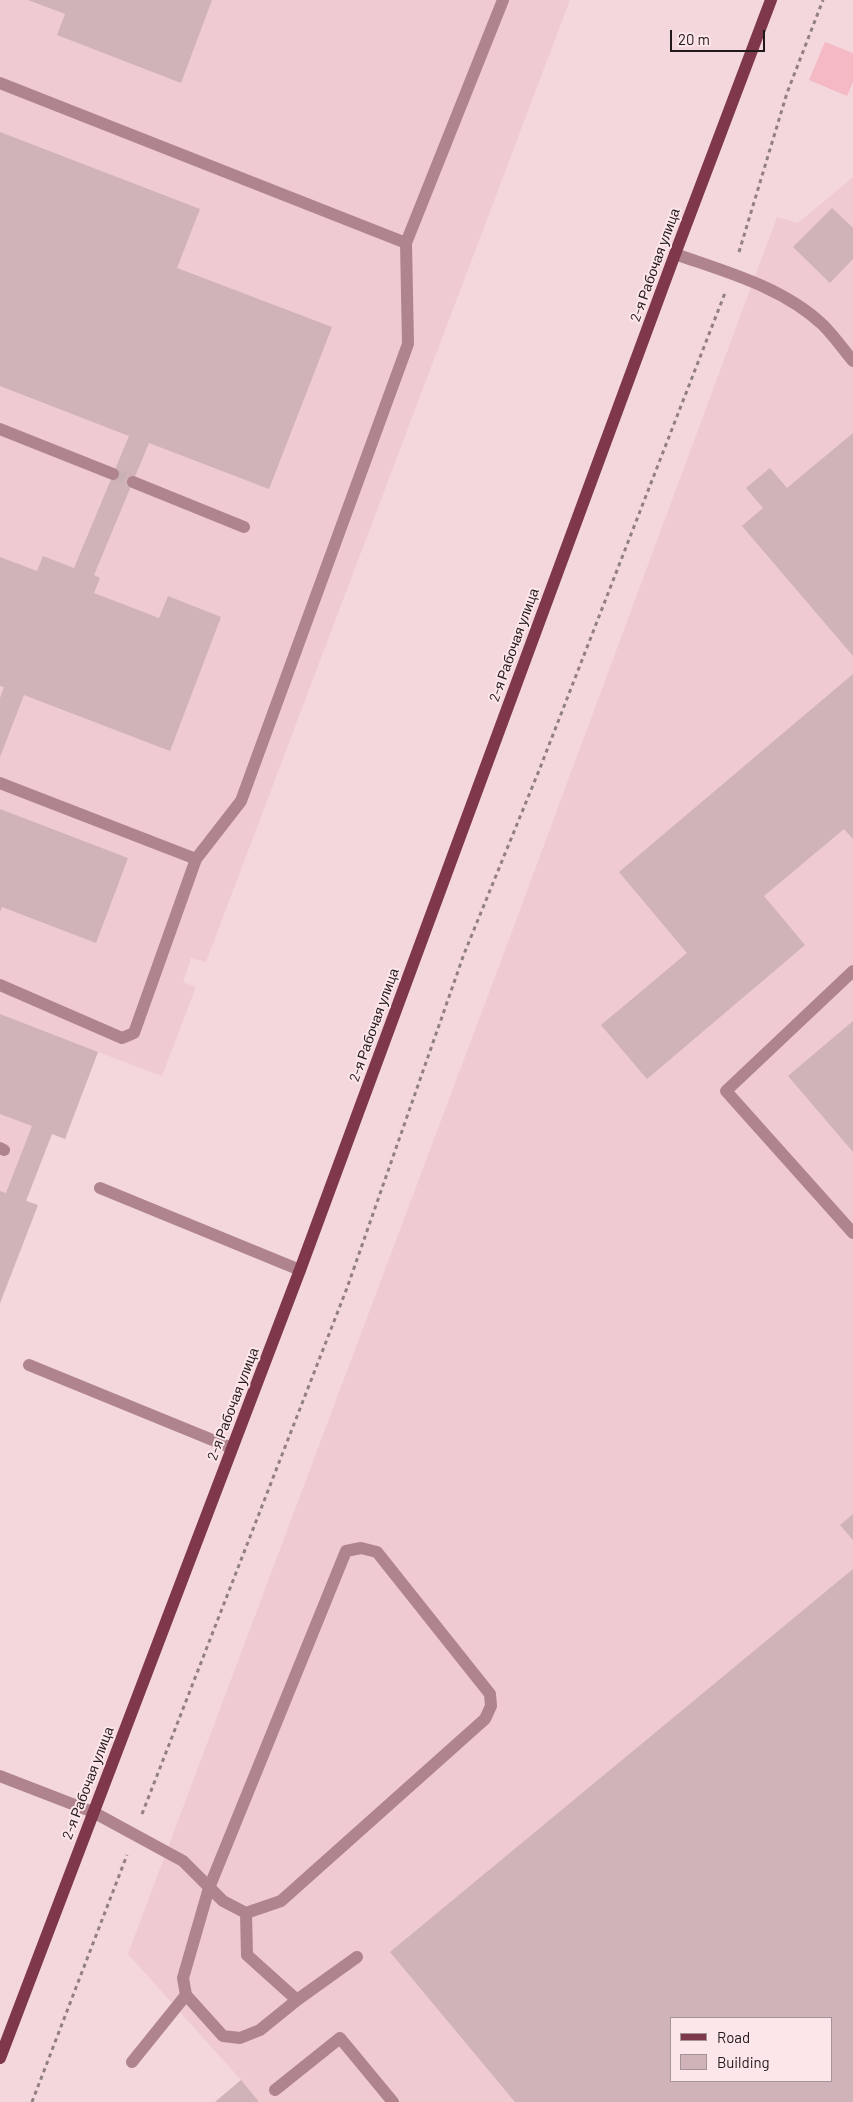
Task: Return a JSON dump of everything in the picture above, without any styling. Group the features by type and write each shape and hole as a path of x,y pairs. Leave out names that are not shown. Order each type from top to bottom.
{"main road":[{"name":"2-я Рабочая улица","path":"0,2058 300,1270 675,254 771,0"}],"lane":[{"path":"0,985 122,1038 134,1033 196,859 242,801 408,344 406,243 503,0"},
{"path":"0,83 406,243"},
{"path":"675,254 732,274 786,298 824,326 853,361"},
{"path":"0,429 113,474"},
{"path":"133,482 244,527"},
{"path":"0,783 196,859"},
{"path":"853,971 726,1091 853,1233"},
{"path":"100,1188 300,1270"},
{"path":"29,1365 232,1448"},
{"path":"0,1776 93,1812 183,1861 209,1888 223,1901 246,1913 281,1901 485,1719 491,1706 490,1694 377,1552 361,1548 346,1551 209,1888 183,1978 186,1995 223,2036 240,2038 260,2030 296,2000 358,1957"},
{"path":"246,1913 247,1955 296,2000"},
{"path":"132,2062 186,1995"},
{"path":"275,2090 340,2038 393,2102"}],"path":[{"path":"32,2102 134,1834 347,1288 464,954 540,768 732,274 787,93 823,0"}],"shaded area":[{"path":"0,0 570,0 206,962 191,958 183,982 196,987 162,1076 98,1052 65,1139 52,1134 26,1200 38,1205 0,1304"},
{"path":"825,42 853,53 853,82 847,96 809,80"},
{"path":"853,177 853,2102 215,2102 241,2080 128,1954 514,926 777,217 798,223"}],"building":[{"path":"28,0 212,0 181,83 57,35 65,14"},
{"path":"0,132 200,209 177,268 332,327 269,489 149,443 94,575 100,578 94,593 159,618 168,596 221,617 170,751 24,695 0,757 0,698 4,687 0,686 0,557 37,571 43,556 74,568 129,436 0,386"},
{"path":"832,208 853,228 853,259 830,283 793,247"},
{"path":"853,433 853,656 742,526 763,508 746,488 770,468 787,488"},
{"path":"853,674 853,839 844,829 764,896 805,945 647,1079 601,1025 687,953 619,872"},
{"path":"0,809 128,858 96,943 2,907 0,912"},
{"path":"0,1014 98,1052 65,1139 52,1134 26,1201 38,1205 0,1303 0,1191 6,1193 32,1126 0,1114"},
{"path":"853,1021 853,1152 788,1076"},
{"path":"853,1514 853,1540 840,1525"},
{"path":"853,1569 853,2102 515,2102 390,1952"},
{"path":"241,2080 259,2102 215,2102"}],"tunnel":[{"path":"113,474 133,482"}]}
